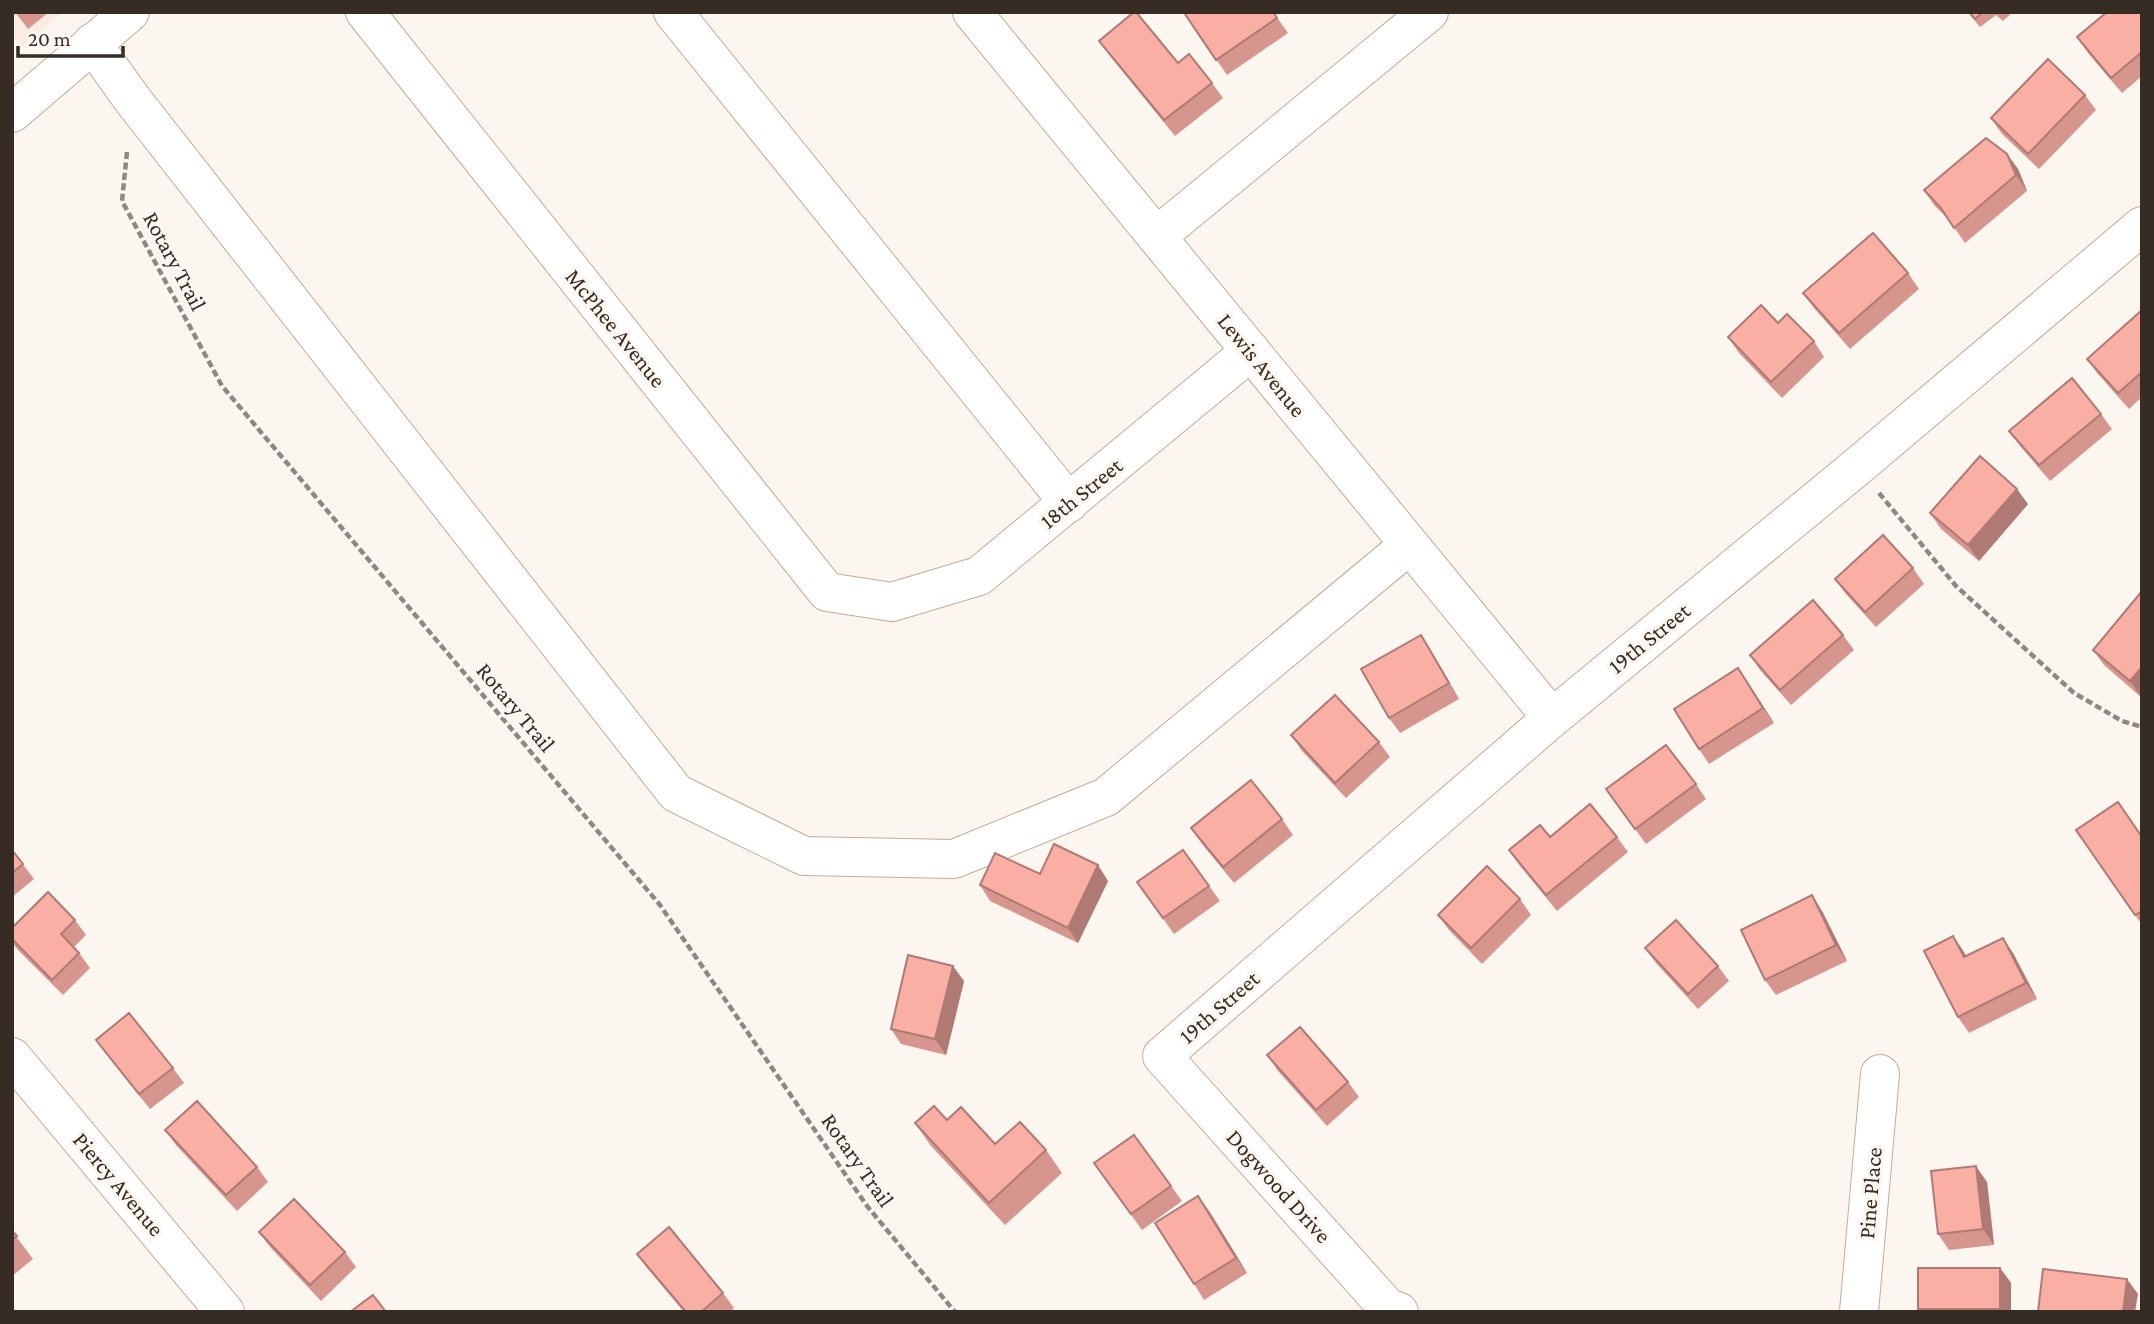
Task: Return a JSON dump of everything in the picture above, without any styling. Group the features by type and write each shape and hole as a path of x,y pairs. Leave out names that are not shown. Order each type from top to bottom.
{"street":[{"path":"12,113 130,12"},
{"name":"McPhee Avenue","path":"365,12 827,592 892,602"},
{"path":"673,12 1069,503"},
{"name":"Lewis Avenue","path":"972,12 1552,718"},
{"path":"1157,236 1429,12"},
{"path":"92,43 132,99 676,793 804,856 954,859 1107,797 1409,545"},
{"name":"19th Street","path":"1162,1056 1552,718 1858,466 2142,226"},
{"name":"18th Street","path":"892,602 979,576 1251,351"},
{"name":"Dogwood Drive","path":"1162,1056 1387,1307 1399,1312"},
{"name":"Piercy Avenue","path":"12,1057 225,1312"},
{"name":"Pine Place","path":"1859,1312 1880,1074"}],"path":[{"name":"Rotary Trail","path":"132,99 122,201 222,386 660,905 867,1206 955,1312"},
{"path":"1858,466 1956,586 2074,693 2122,720 2142,727"}],"shaded area":[{"path":"12,12 62,12 22,47 12,35"}],"building":[{"path":"1134,12 1178,63 1189,54 1212,83 1164,120 1099,41"},
{"path":"1273,12 1277,18 1216,60 1185,14"},
{"path":"1969,12 1983,12 1975,19"},
{"path":"2107,12 2142,12 2142,52 2111,78 2077,37"},
{"path":"2048,59 2085,95 2028,154 1991,118"},
{"path":"1986,138 2007,154 2016,175 1954,228 1941,208 1924,190"},
{"path":"1873,233 1908,273 1839,333 1803,293"},
{"path":"1761,305 1778,323 1787,314 1814,341 1771,382 1728,337"},
{"path":"2142,310 2142,372 2118,393 2087,359"},
{"path":"2072,378 2101,414 2039,465 2009,431"},
{"path":"1980,456 2017,489 1968,545 1930,513"},
{"path":"1883,535 1913,568 1865,612 1835,579"},
{"path":"2142,591 2142,667 2130,681 2093,650"},
{"path":"1813,600 1843,635 1780,690 1750,655"},
{"path":"1421,635 1449,683 1389,718 1361,669"},
{"path":"1738,668 1763,708 1699,749 1674,709"},
{"path":"1335,695 1379,742 1335,783 1291,735"},
{"path":"1666,745 1696,784 1635,829 1606,789"},
{"path":"1251,780 1282,819 1223,867 1191,828"},
{"path":"2118,802 2142,837 2142,911 2135,915 2076,830"},
{"path":"1590,804 1617,837 1546,895 1509,850 1540,825 1550,837"},
{"path":"1054,844 1098,865 1068,928 980,885 995,853 1040,874"},
{"path":"12,850 23,864 12,873"},
{"path":"1183,850 1209,886 1163,918 1137,882"},
{"path":"1487,866 1520,899 1471,948 1438,915"},
{"path":"48,892 75,920 61,934 79,953 52,980 12,939 12,928"},
{"path":"1812,895 1836,945 1765,980 1741,930"},
{"path":"1676,920 1718,966 1688,994 1645,948"},
{"path":"1953,936 1964,957 2003,938 2026,983 1958,1017 1924,951"},
{"path":"908,955 953,966 935,1039 891,1029"},
{"path":"129,1013 173,1068 139,1094 96,1040"},
{"path":"1300,1027 1348,1082 1316,1110 1267,1055"},
{"path":"197,1101 257,1167 226,1195 165,1130"},
{"path":"934,1106 947,1120 961,1107 995,1144 1020,1122 1046,1150 989,1203 915,1123"},
{"path":"1134,1135 1171,1186 1131,1214 1094,1163"},
{"path":"1976,1166 1983,1229 1938,1234 1931,1171"},
{"path":"1198,1196 1236,1258 1194,1284 1155,1223"},
{"path":"294,1199 345,1252 310,1285 259,1232"},
{"path":"669,1227 723,1293 701,1312 686,1312 637,1254"},
{"path":"1918,1268 2000,1268 2000,1309 1918,1309"},
{"path":"2043,1269 2127,1279 2123,1312 2038,1312"},
{"path":"373,1295 386,1312 350,1312"}]}
